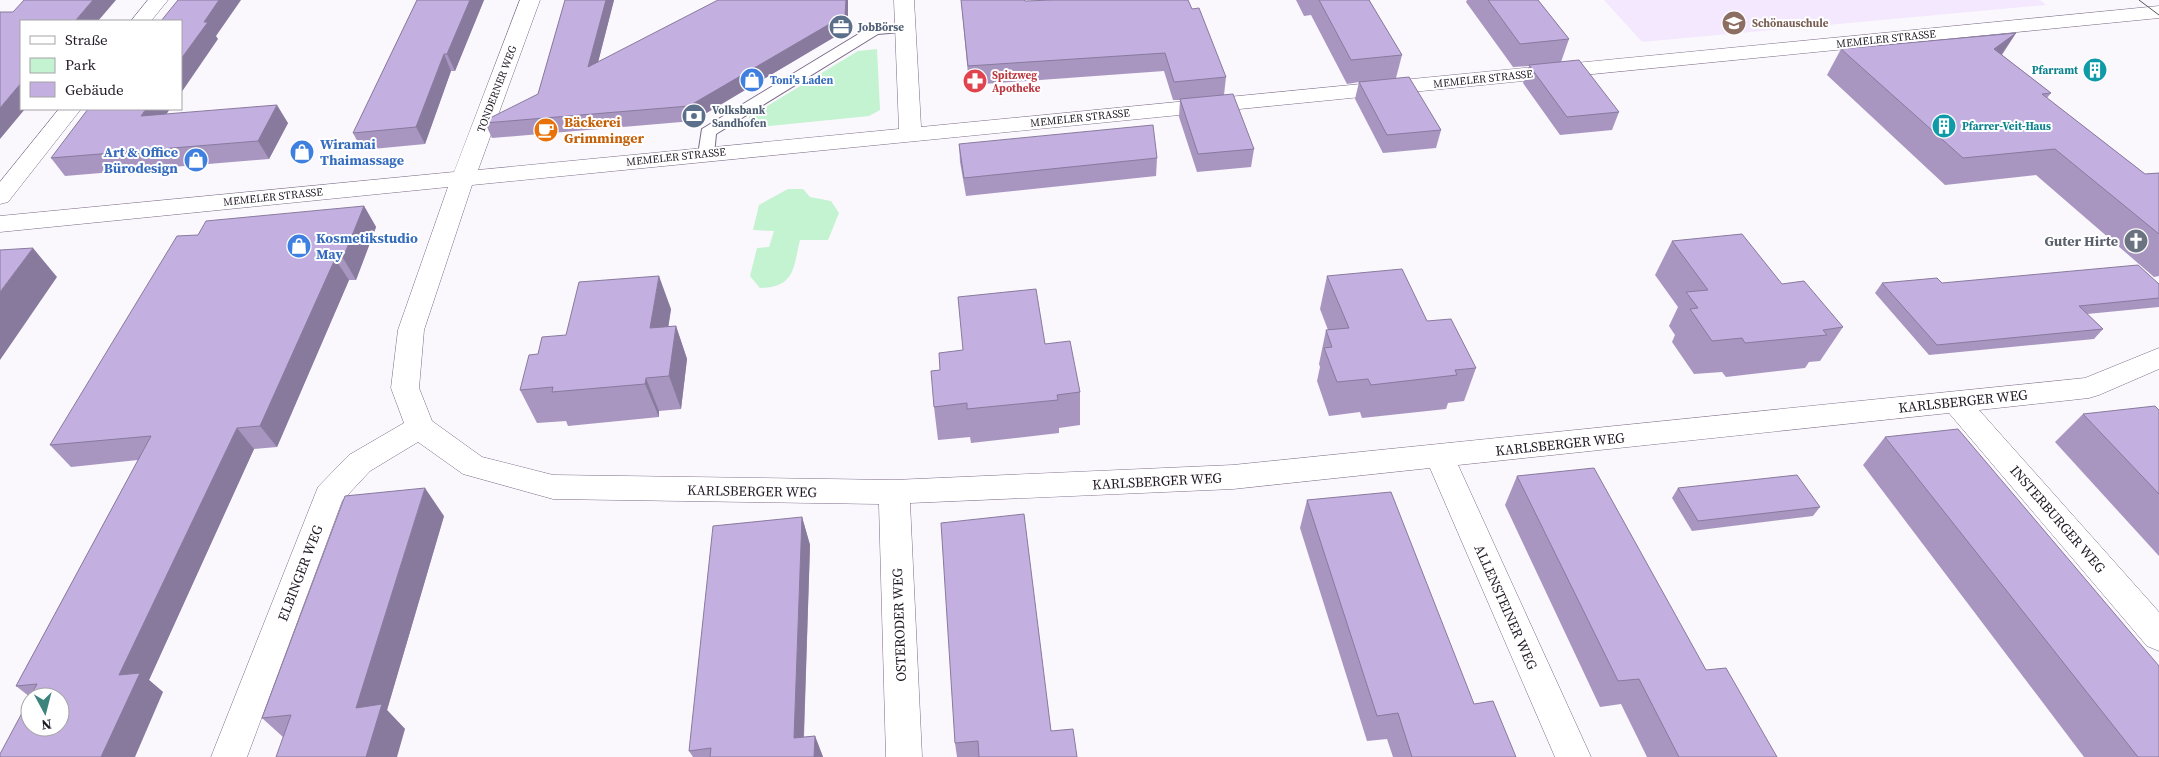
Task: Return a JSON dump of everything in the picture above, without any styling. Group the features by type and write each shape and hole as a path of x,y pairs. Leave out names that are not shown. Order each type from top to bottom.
{"street":[{"path":"142,20 158,0"},
{"name":"TONDERNER WEG","path":"463,178 530,0"},
{"path":"904,0 910,135"},
{"path":"2150,0 2159,6"},
{"name":"MEMELER STRASSE","path":"0,224 2159,12"},
{"path":"0,197 69,110"},
{"path":"420,428 405,388 405,372 411,330 463,178"},
{"name":"KARLSBERGER WEG","path":"420,428 473,466 553,487 894,492 1241,477 1440,457 2089,388 2159,358"},
{"name":"INSTERBURGER WEG","path":"1956,402 2159,636"},
{"name":"ELBINGER WEG","path":"229,757 329,496 344,475 361,460 420,428"},
{"name":"ALLENSTEINER WEG","path":"1440,457 1572,757"},
{"name":"OSTERODER WEG","path":"894,492 904,757"}],"lane":[{"path":"706,154 708,132 875,30 906,28"}],"shaded area":[{"name":"Schönauschule","path":"1604,0 2040,0 2046,5 1642,42"}],"green space":[{"path":"877,49 880,110 869,116 749,128 749,117 858,51"},
{"path":"788,189 803,189 810,197 831,201 839,213 828,240 800,240 793,268 786,280 771,287 760,288 750,276 757,248 769,247 774,231 753,230 759,205"}],"building":[{"path":"24,0 93,0 76,20 20,20 20,84 0,108 0,12 13,12"},
{"path":"178,0 219,0 204,22 208,22 182,58 182,20 162,20"},
{"path":"417,0 470,0 447,54 444,54 416,127 353,133"},
{"path":"565,0 606,0 588,67 718,0 846,0 845,15 689,106 485,123 486,120 538,94"},
{"path":"961,0 1188,0 1192,9 1199,8 1226,77 1174,82 1165,53 968,66"},
{"path":"1319,0 1369,0 1402,55 1351,60"},
{"path":"1488,0 1538,0 1569,39 1520,44"},
{"path":"2016,33 1994,49 2051,93 2042,94 2145,174 2159,173 2159,234 2055,149 1963,158 1841,49"},
{"path":"1579,60 1619,112 1567,117 1529,65"},
{"path":"1409,77 1441,130 1387,135 1359,82"},
{"path":"1233,94 1254,149 1198,154 1180,99"},
{"path":"277,105 258,141 51,158 87,110 145,110 141,116"},
{"path":"1153,125 1157,158 964,178 959,144"},
{"path":"364,206 343,258 335,259 260,426 237,428 119,675 140,673 101,757 0,757 20,717 20,737 70,737 70,687 35,687 37,684 16,686 151,436 50,445 177,236 198,235 206,221"},
{"path":"1742,234 1782,284 1804,281 1843,327 1823,330 1827,335 1745,343 1742,338 1712,341 1690,309 1698,308 1686,292 1708,290 1672,241"},
{"path":"33,248 0,292 0,250"},
{"path":"2138,265 2159,284 2159,298 2079,306 2103,329 1937,345 1882,283 1937,278 1942,283"},
{"path":"1402,269 1427,321 1451,319 1476,368 1455,370 1457,375 1371,385 1368,379 1337,382 1324,348 1332,347 1326,330 1349,328 1327,276"},
{"path":"659,276 650,328 676,326 669,376 646,378 645,384 552,392 553,387 520,390 529,355 538,354 542,337 566,335 579,282"},
{"path":"1036,289 1045,344 1070,341 1080,392 1057,395 1058,400 967,409 967,403 934,407 931,371 940,370 939,353 963,350 958,297"},
{"path":"2155,406 2159,410 2159,494 2083,414"},
{"path":"1958,429 2159,666 2159,757 2138,757 1885,437"},
{"path":"1594,468 1706,670 1726,668 1777,757 1679,757 1639,679 1618,681 1517,476"},
{"path":"1797,475 1820,507 1698,521 1678,488"},
{"path":"425,488 356,708 382,704 366,757 276,757 291,715 262,718 345,496"},
{"path":"1391,492 1474,704 1493,701 1516,757 1412,757 1398,713 1377,716 1307,500"},
{"path":"1024,514 1051,731 1073,729 1077,757 979,757 978,741 955,743 941,523"},
{"path":"802,517 794,738 815,736 814,757 710,757 711,748 689,751 713,526"}],"tram line":[{"path":"2139,0 2159,15"}],"place":[{"name":"Schönauschule","path":"1734,23"},
{"name":"JobBörse","path":"841,27"},
{"name":"Pfarramt","path":"2095,70"},
{"name":"Toni's Laden","path":"752,80"},
{"name":"Spitzweg Apotheke","path":"975,81"},
{"name":"Volksbank Sandhofen","path":"694,116"},
{"name":"Pfarrer-Veit-Haus","path":"1944,126"},
{"name":"Bäckerei Grimminger","path":"546,130"},
{"name":"Wiramai Thaimassage","path":"302,152"},
{"name":"Art & Office Bürodesign","path":"196,160"},
{"name":"Guter Hirte","path":"2136,241"},
{"name":"Kosmetikstudio May","path":"299,246"}]}
